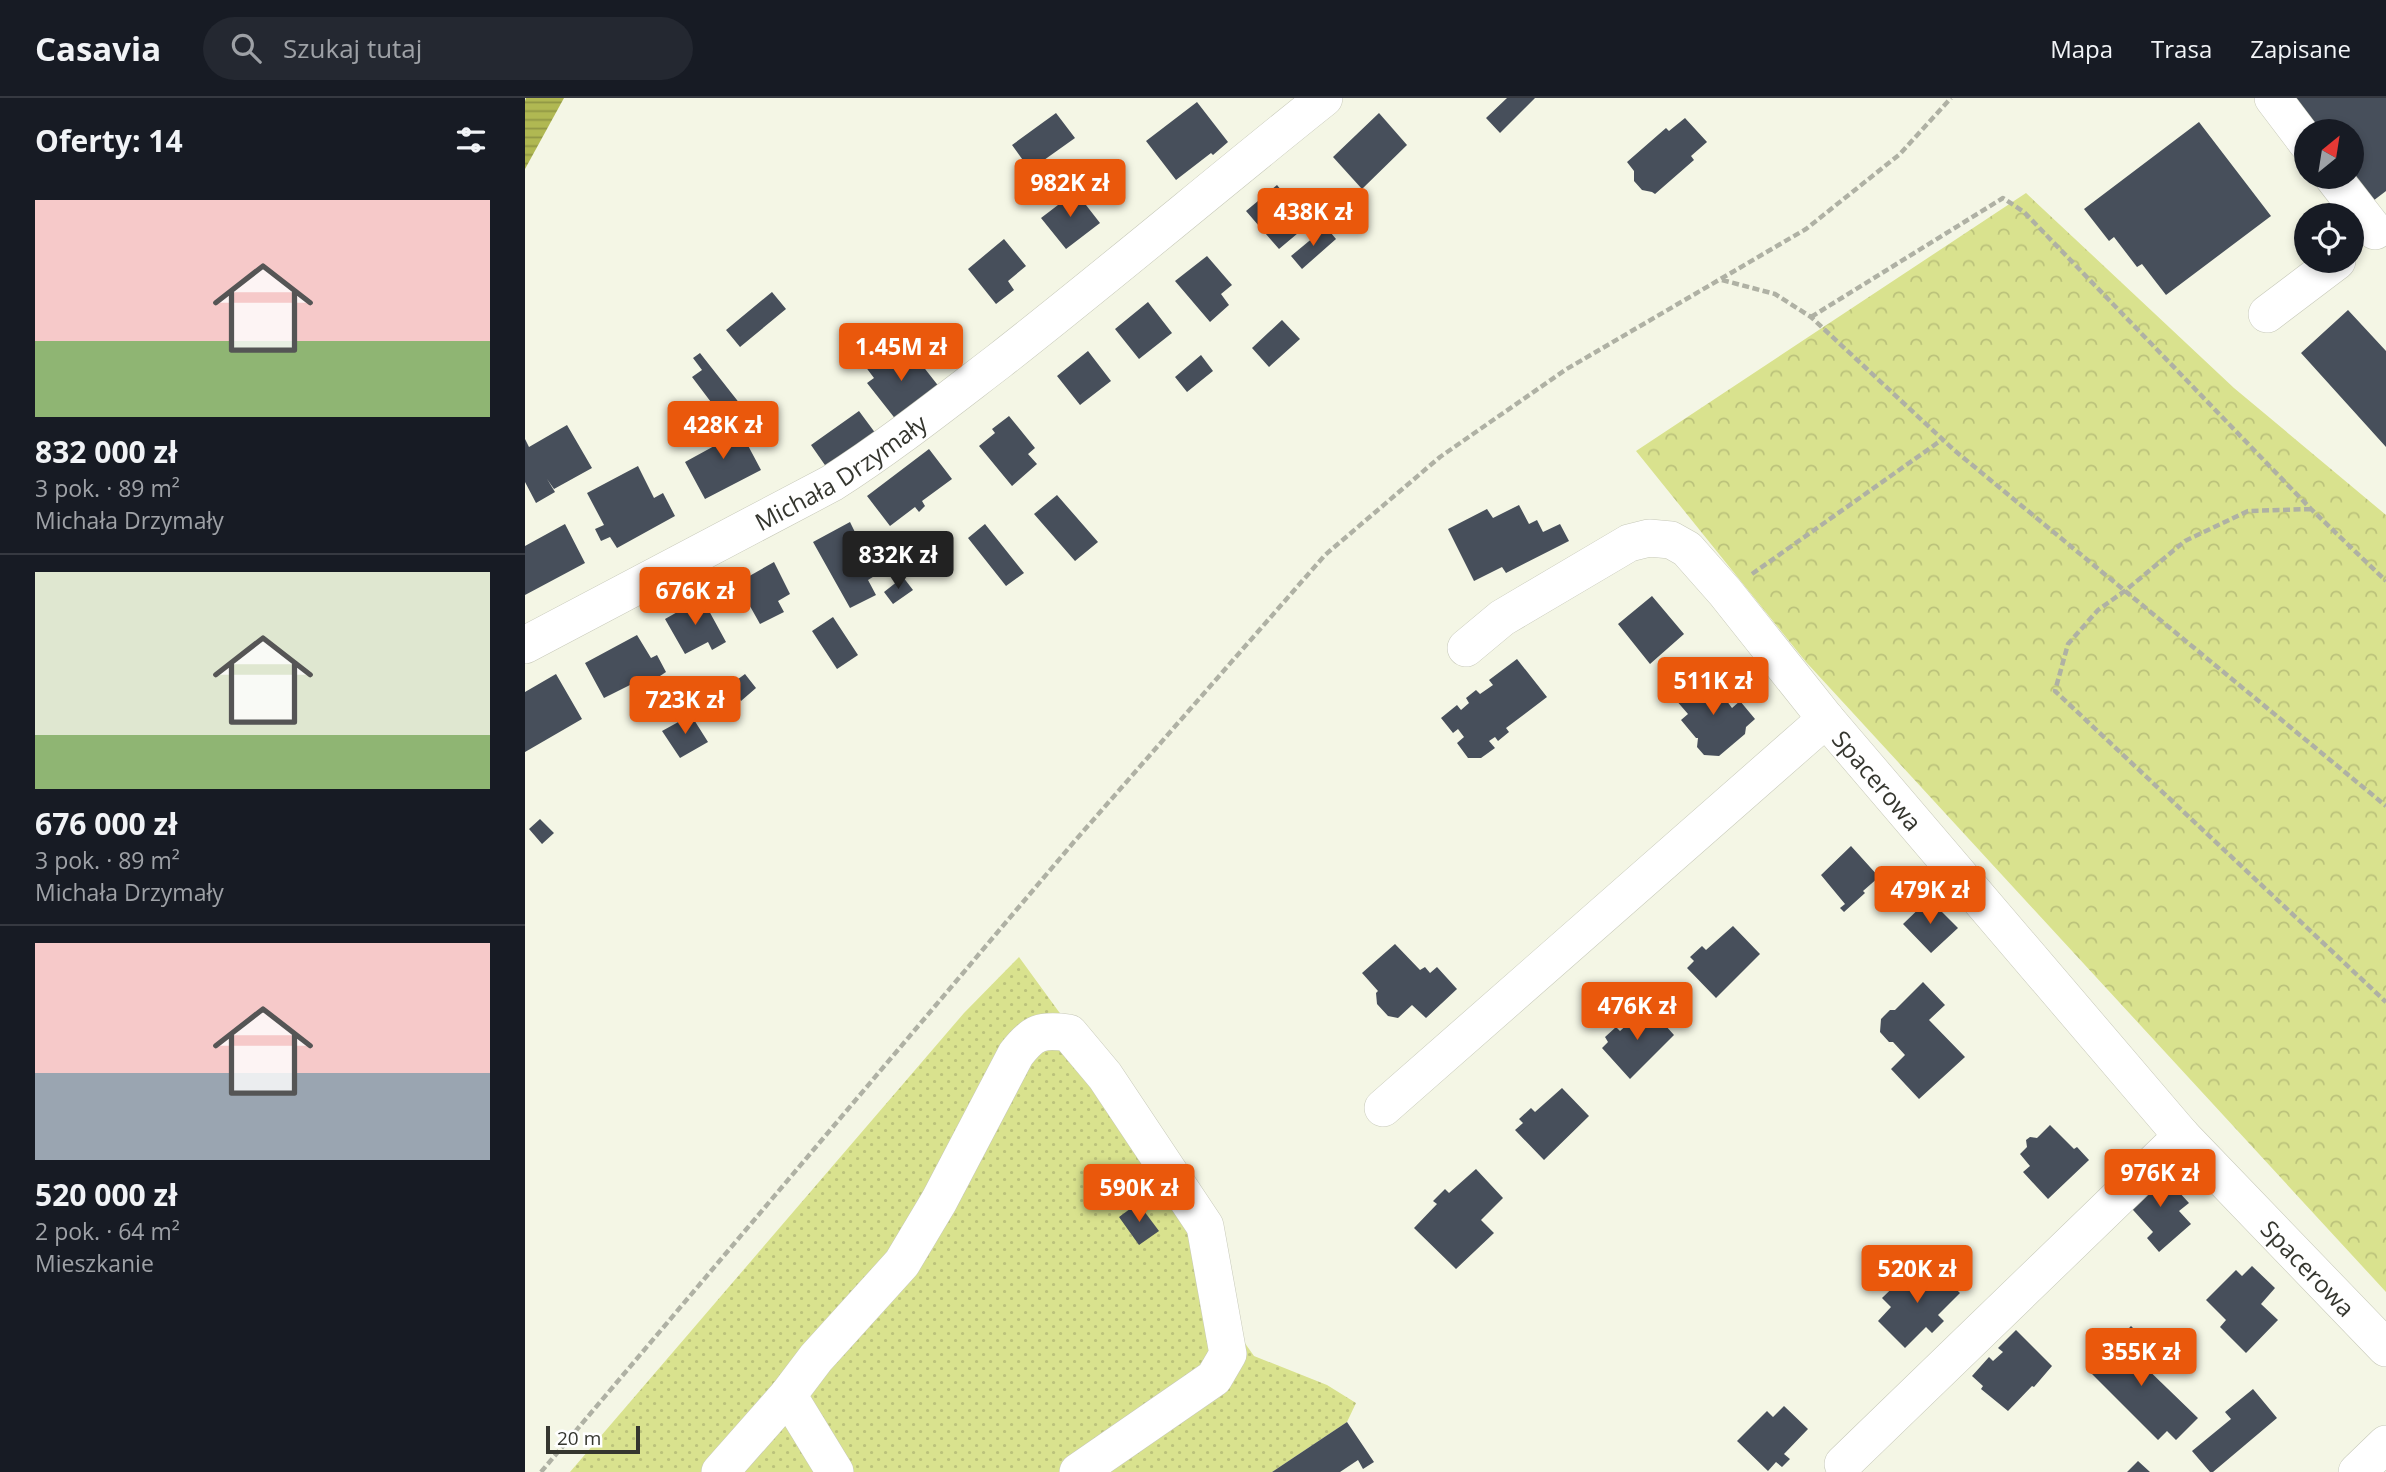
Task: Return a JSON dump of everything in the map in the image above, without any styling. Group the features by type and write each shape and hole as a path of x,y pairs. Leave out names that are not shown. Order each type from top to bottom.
{"street":[{"name":"Michała Drzymały","path":"525,645 823,488 871,458 1085,294 1324,98"},
{"path":"2273,98 2294,126"},
{"path":"2341,189 2371,234"},
{"path":"2267,314 2321,273"},
{"name":"Spacerowa","path":"1466,648 1502,618 1629,543 1649,538 1671,540 1687,549 1725,592 1826,719 2182,1136 2386,1348"},
{"path":"1383,1108 1826,719"},
{"path":"720,1472 788,1395 816,1358 902,1263 939,1201 1022,1047 1027,1040 1046,1030 1069,1033 1105,1076 1205,1226 1228,1354 1213,1378 1078,1472"},
{"path":"1843,1464 2182,1136"},
{"path":"788,1395 835,1472"},
{"path":"2357,1472 2386,1444"}],"path":[{"path":"541,1472 1073,843 1325,555 1440,457 1565,370 1806,229 1901,154 1951,98"},
{"path":"1811,317 2003,198 2024,212 2311,509 2386,581"},
{"path":"1721,279 1775,293 1811,317 1943,439 2386,806"},
{"path":"1725,592 1943,439"},
{"path":"2311,509 2248,512 2185,541 2098,610 2068,644 2055,691 2386,1002"}],"green space":[{"path":"2026,193 2234,388 2386,515 2386,1292 1806,662 1636,451"},
{"path":"1019,957 1214,1225 1237,1332 1254,1356 1327,1385 1356,1403 1347,1422 1272,1472 570,1472 964,1013"}],"shaded area":[{"path":"526,98 564,98 525,169 525,101"}],"building":[{"path":"1507,98 1535,98 1500,133 1486,118"},
{"path":"2292,98 2386,98 2386,191 2369,204 2360,189 2364,189 2364,119 2307,119"},
{"path":"1197,102 1228,142 1176,180 1146,141"},
{"path":"1056,113 1075,138 1030,170 1012,145"},
{"path":"1379,113 1407,145 1362,189 1333,157"},
{"path":"1685,118 1707,142 1691,156 1694,160 1655,194 1642,190 1634,181 1634,171 1627,162 1666,128 1669,131"},
{"path":"2199,122 2271,216 2166,295 2142,264 2137,267 2114,237 2109,241 2084,209"},
{"path":"1277,185 1301,214 1296,218 1304,228 1279,249 1246,211"},
{"path":"1072,187 1100,223 1066,249 1041,218 1058,205 1054,202"},
{"path":"1326,227 1336,239 1302,269 1291,256"},
{"path":"1004,239 1026,266 1008,281 1014,290 996,304 968,269"},
{"path":"1207,256 1232,285 1221,294 1229,305 1210,322 1175,281"},
{"path":"772,292 786,309 740,347 726,330"},
{"path":"1148,302 1172,333 1139,359 1115,329"},
{"path":"2348,310 2386,351 2386,447 2301,353"},
{"path":"1282,320 1300,339 1269,367 1252,348"},
{"path":"911,351 940,388 897,421 867,383 874,378 865,366 883,353 892,365 894,363 890,358 897,353 900,358"},
{"path":"1088,351 1111,381 1080,405 1057,376"},
{"path":"700,353 744,409 726,422 692,377 702,370 693,358"},
{"path":"1201,355 1213,371 1187,392 1175,377"},
{"path":"859,411 876,434 827,468 811,445"},
{"path":"1009,416 1035,448 1028,454 1037,464 1012,486 979,446 995,433 992,429"},
{"path":"735,421 761,470 705,499 685,462 716,445 709,431"},
{"path":"567,425 592,468 554,489 547,479 555,492 536,503 525,482 525,439 529,447"},
{"path":"929,449 952,479 922,501 925,506 919,512 915,507 890,526 867,496"},
{"path":"638,466 654,498 663,493 675,516 617,548 610,537 601,541 595,529 604,525 587,493"},
{"path":"1057,495 1098,542 1075,561 1034,514"},
{"path":"1519,505 1529,524 1537,520 1543,532 1560,524 1569,541 1506,573 1502,567 1474,581 1448,529 1487,509 1493,518"},
{"path":"850,522 876,575 868,580 876,595 850,608 813,542"},
{"path":"565,524 585,563 525,595 525,546"},
{"path":"985,524 1024,573 1006,586 968,538"},
{"path":"774,562 790,594 778,601 784,612 760,624 737,583"},
{"path":"903,577 913,590 893,604 884,592"},
{"path":"1652,596 1684,634 1650,664 1618,624"},
{"path":"702,598 726,642 712,650 708,642 685,654 665,619"},
{"path":"833,617 858,655 837,669 812,631"},
{"path":"637,635 651,658 657,655 666,672 660,676 663,683 642,694 636,682 604,698 585,663"},
{"path":"1517,659 1547,697 1506,728 1509,732 1498,741 1495,737 1489,741 1495,748 1481,758 1468,758 1457,743 1464,737 1458,729 1453,733 1441,718 1457,705 1461,710 1469,703 1466,698 1476,690 1480,694 1493,685 1489,680"},
{"path":"1706,673 1732,708 1740,701 1755,719 1746,727 1745,734 1719,756 1704,755 1697,747 1698,738 1681,720 1688,714 1675,699"},
{"path":"556,674 582,719 525,752 525,692"},
{"path":"745,674 756,688 741,701 730,685"},
{"path":"691,715 708,742 680,758 662,731"},
{"path":"540,819 554,833 542,844 529,829"},
{"path":"1851,846 1879,877 1844,912 1840,908 1845,904 1821,875"},
{"path":"1929,899 1958,928 1931,953 1903,924"},
{"path":"1733,926 1760,954 1716,998 1687,968 1694,961 1690,957 1702,946 1706,950"},
{"path":"1395,944 1420,970 1425,967 1430,973 1437,967 1457,989 1426,1018 1412,1005 1398,1018 1388,1016 1377,1004 1378,991 1362,973"},
{"path":"1923,982 1945,1005 1929,1020 1965,1057 1919,1099 1891,1069 1905,1055 1880,1032 1881,1019 1890,1010 1895,1010"},
{"path":"1648,1006 1674,1035 1630,1079 1602,1048 1608,1042 1605,1037 1616,1027 1620,1031"},
{"path":"1562,1088 1589,1116 1544,1160 1515,1130 1523,1123 1519,1119 1531,1108 1535,1112"},
{"path":"2050,1125 2089,1160 2048,1199 2023,1172 2030,1166 2020,1154 2027,1147 2026,1140 2030,1137 2037,1138"},
{"path":"1476,1169 1503,1198 1481,1220 1494,1233 1456,1269 1414,1228 1437,1204 1433,1201 1445,1189 1449,1193"},
{"path":"2159,1170 2179,1188 2178,1191 2189,1203 2179,1211 2191,1224 2159,1252 2147,1238 2153,1232 2124,1200"},
{"path":"1138,1203 1159,1231 1139,1245 1119,1217"},
{"path":"1932,1266 1960,1293 1938,1315 1944,1321 1932,1333 1926,1327 1905,1348 1878,1321 1891,1307 1882,1298 1912,1269 1920,1278"},
{"path":"2252,1266 2275,1288 2261,1304 2278,1320 2246,1353 2220,1327 2226,1320 2206,1300 2236,1270 2242,1276"},
{"path":"2131,1326 2150,1345 2137,1359 2198,1418 2176,1440 2167,1431 2158,1440 2088,1370"},
{"path":"2016,1330 2052,1366 2008,1411 1981,1389 1983,1386 1972,1376 1989,1357 1993,1361 2003,1352 1998,1348"},
{"path":"2253,1389 2277,1418 2210,1472 2192,1451 2231,1419 2225,1412"},
{"path":"1784,1406 1808,1429 1784,1454 1790,1459 1782,1467 1776,1462 1768,1471 1737,1441 1767,1411 1773,1417"},
{"path":"1347,1422 1374,1462 1363,1469 1358,1460 1340,1472 1272,1472"},
{"path":"2138,1461 2150,1472 2127,1472"}]}
